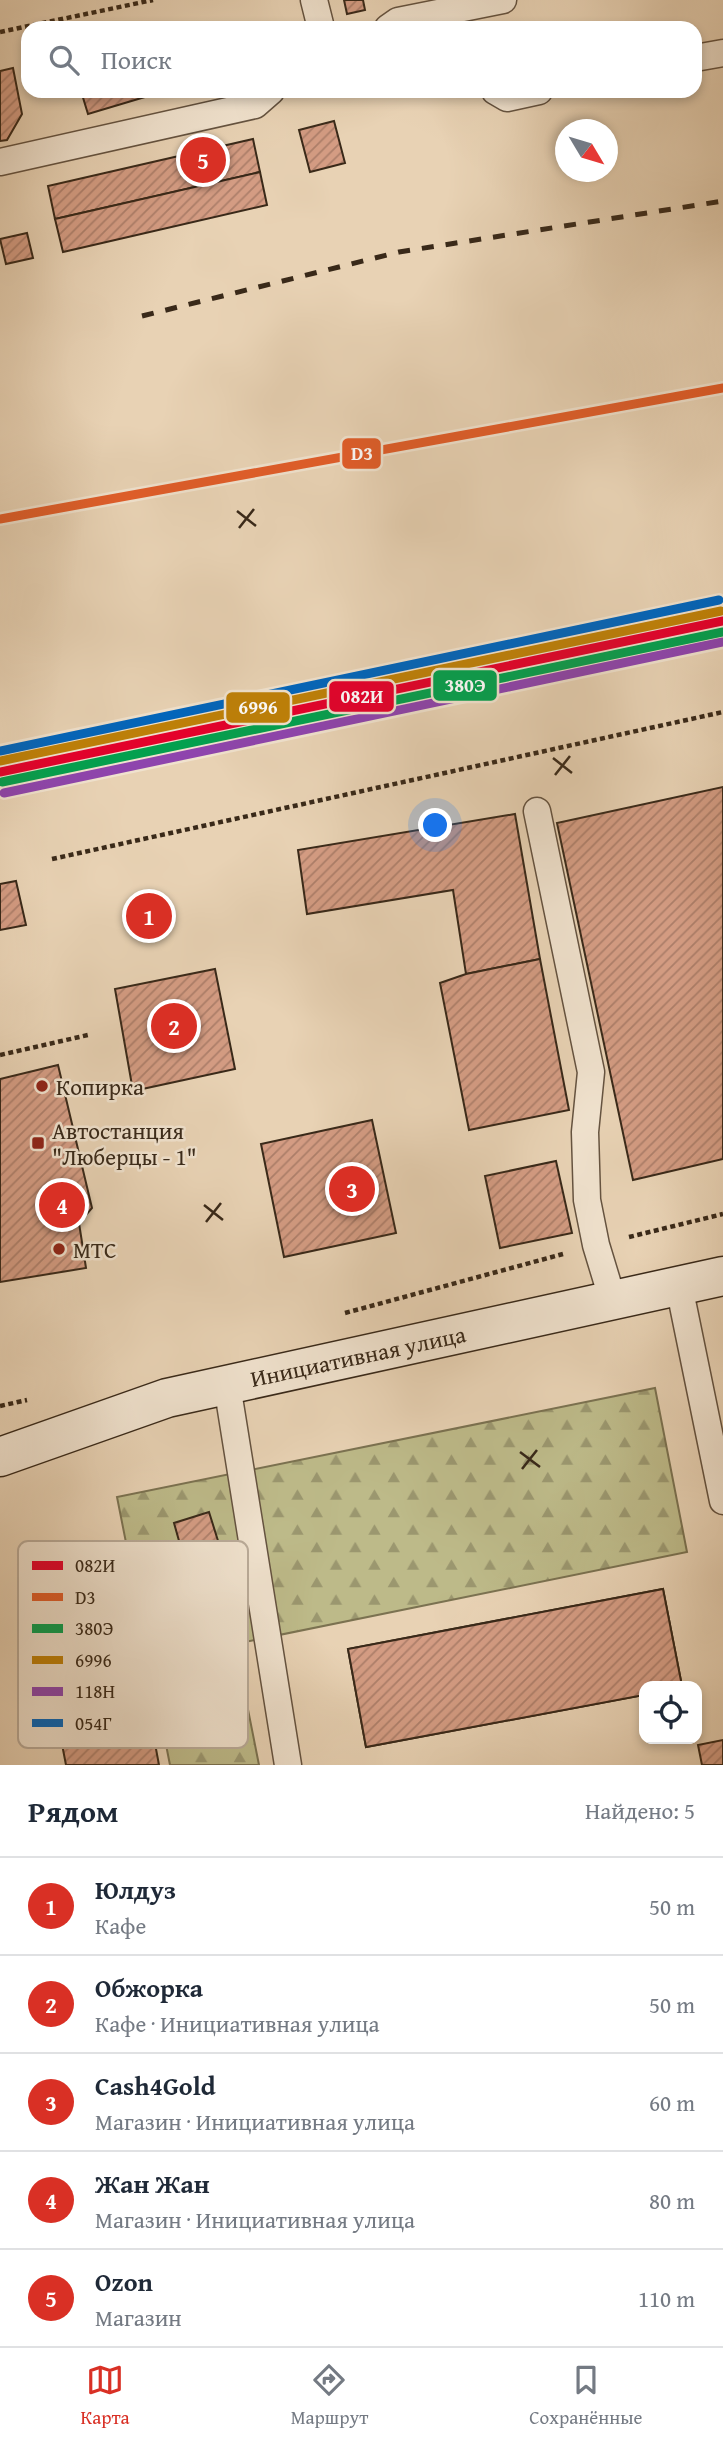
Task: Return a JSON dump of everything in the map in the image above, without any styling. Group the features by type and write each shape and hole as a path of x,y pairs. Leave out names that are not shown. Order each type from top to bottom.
{"main road":[{"name":"Инициативная улица","path":"0,1457 167,1398 723,1276"}],"lane":[{"path":"314,0 319,21"},
{"path":"398,21 473,17 503,0"},
{"path":"702,57 723,53"},
{"path":"0,162 255,105 263,98"},
{"path":"537,811 591,1072 585,1132 587,1200 596,1244 613,1301"},
{"path":"679,1286 723,1501"},
{"path":"227,1385 288,1765"}],"path":[{"path":"53,21 153,0"},
{"path":"0,32 21,28"},
{"path":"52,859 723,712"},
{"path":"0,1055 88,1035"}],"green space":[{"path":"655,1388 687,1552 248,1641 248,1541 126,1541 117,1497"},
{"path":"248,1710 259,1765 170,1765 167,1748 248,1748"}],"building":[{"path":"344,0 363,0 365,10 347,14"},
{"path":"13,68 22,114 7,140 0,141 0,71"},
{"path":"83,98 142,98 88,114"},
{"path":"334,121 345,163 310,172 299,130"},
{"path":"253,139 260,172 55,219 48,186"},
{"path":"260,172 267,205 63,252 55,219"},
{"path":"27,233 33,258 6,264 0,239"},
{"path":"723,787 723,1159 633,1180 557,823"},
{"path":"515,814 540,959 466,974 453,890 307,914 298,850"},
{"path":"16,881 26,925 0,930 0,884"},
{"path":"540,959 569,1110 469,1130 440,983 466,974"},
{"path":"215,969 235,1069 133,1091 115,989"},
{"name":"Автостанция \"Люберцы - 1\"","path":"58,1065 92,1208 79,1223 86,1268 0,1282 0,1079"},
{"path":"372,1120 396,1233 284,1257 261,1144"},
{"path":"556,1161 572,1233 500,1248 485,1176"},
{"path":"209,1512 218,1541 179,1541 174,1523"},
{"path":"663,1589 681,1681 639,1681 639,1696 366,1747 348,1649"},
{"path":"663,1589 681,1681 639,1681 639,1696 366,1747 348,1649"},
{"path":"723,1740 723,1765 702,1765 698,1745"},
{"path":"63,1748 156,1748 159,1765 66,1765"}],"railway":[{"path":"142,316 399,252 723,201"}],"transit line":[{"name":"D3","path":"0,519 723,388"},
{"name":"054Г","path":"0,751 719,600"},
{"name":"6996","path":"0,761 721,611"},
{"name":"082И","path":"0,772 723,621"},
{"name":"380Э","path":"2,782 723,632"},
{"name":"118Н","path":"4,793 723,642"}],"place":[{"name":"Ozon","path":"203,160"},
{"name":"Юлдуз","path":"149,916"},
{"name":"Обжорка","path":"174,1026"},
{"name":"Копирка","path":"42,1086"},
{"name":"Автостанция \"Люберцы - 1\"","path":"38,1143"},
{"name":"Cash4Gold","path":"352,1189"},
{"name":"Жан Жан","path":"62,1205"},
{"name":"МТС","path":"59,1249"}]}
